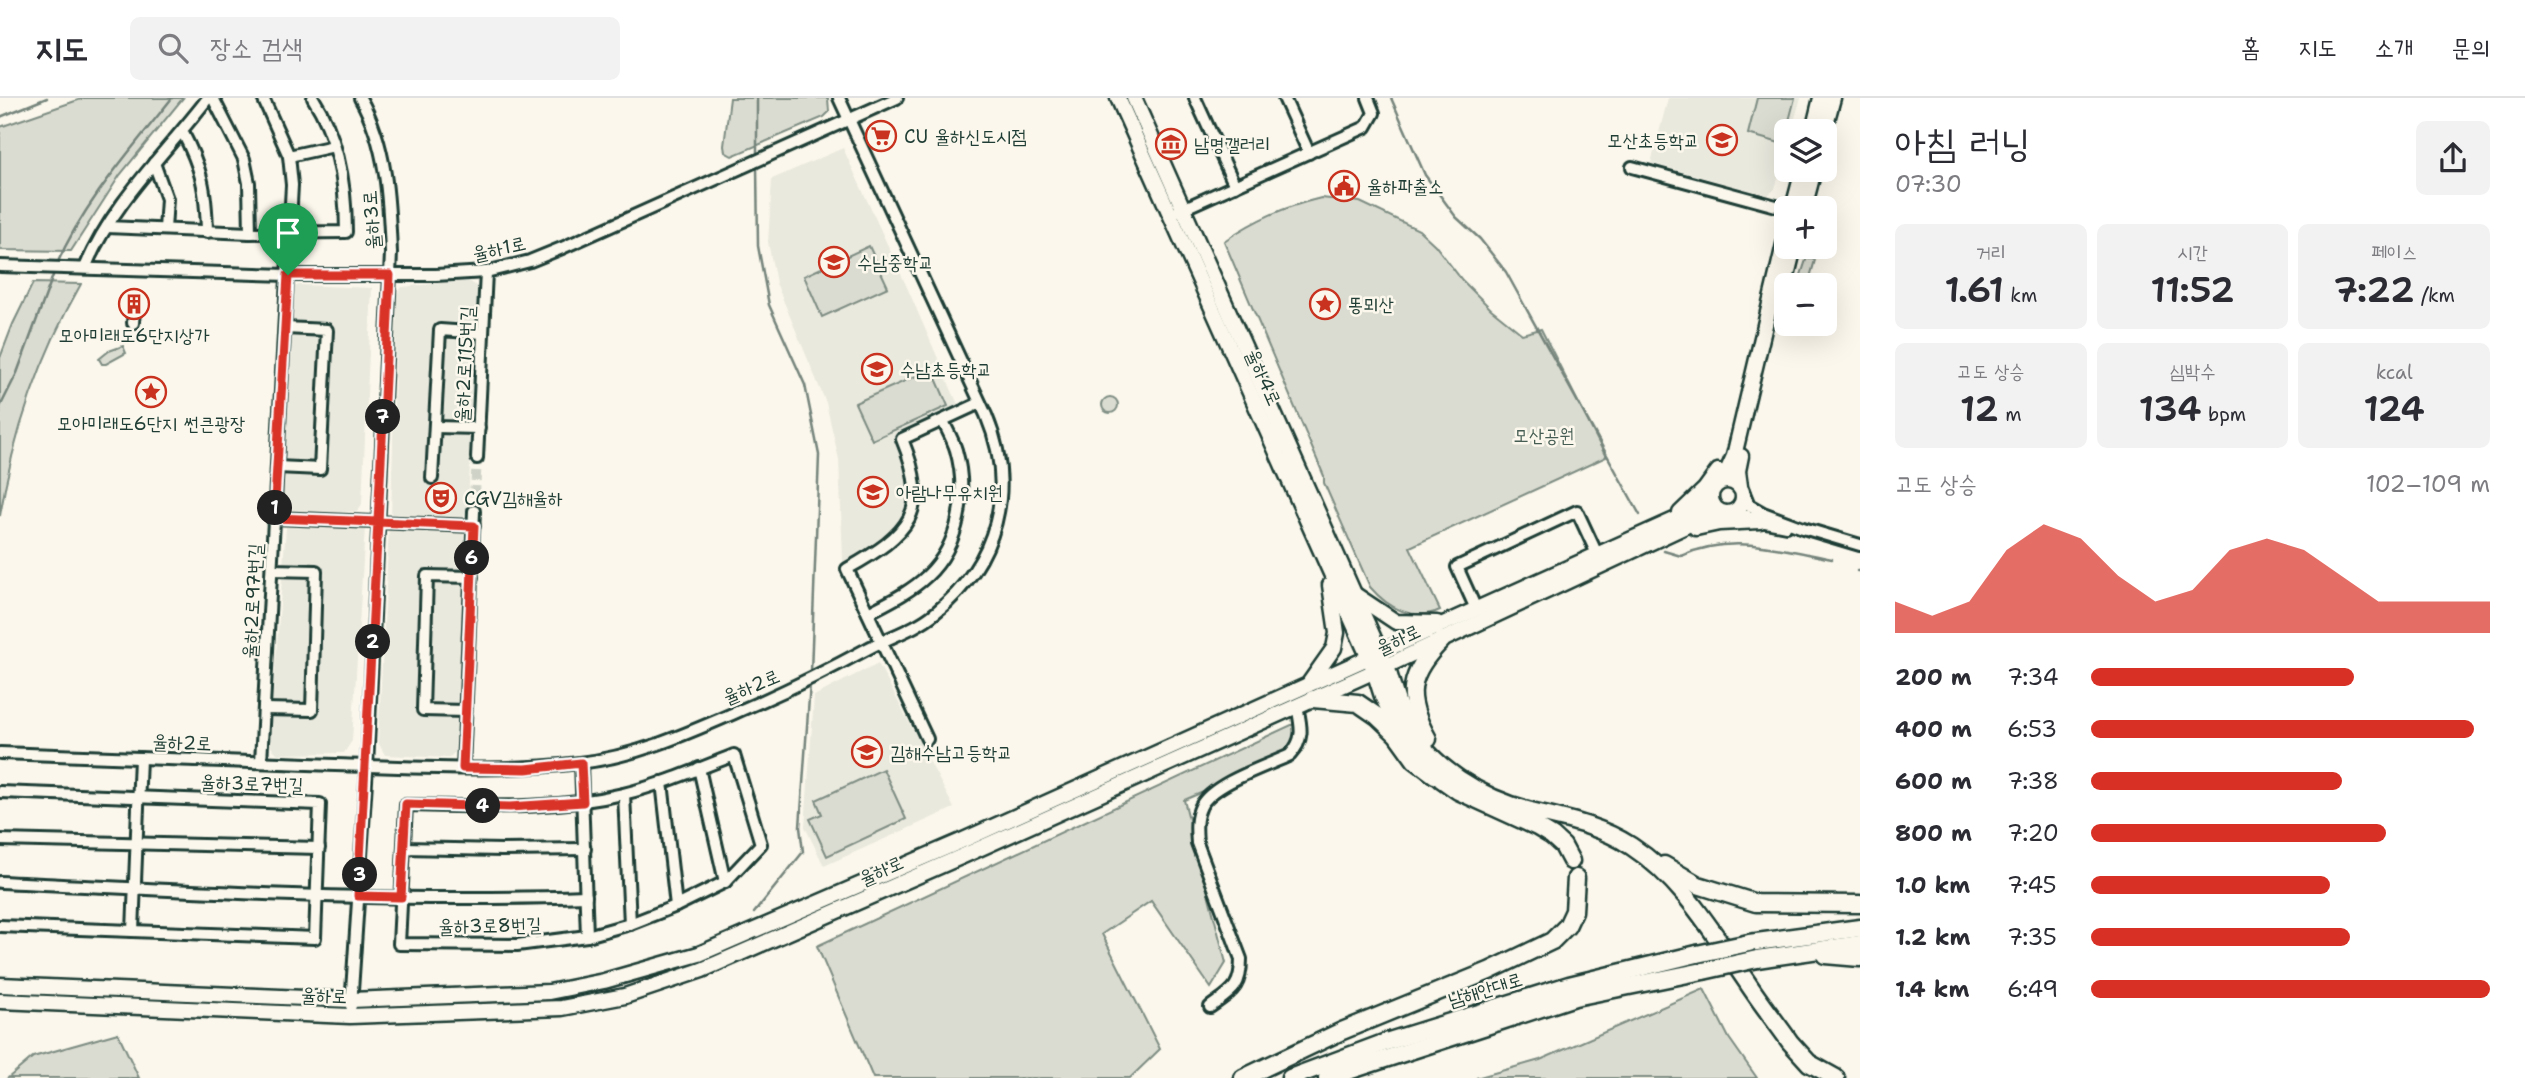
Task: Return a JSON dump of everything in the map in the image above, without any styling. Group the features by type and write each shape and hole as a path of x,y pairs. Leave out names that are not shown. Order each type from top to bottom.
{"highway":[{"path":"1442,640 1425,658 1411,690 1420,724 1442,775"},
{"path":"1377,662 1383,696 1402,732 1442,775 1458,791 1552,836 1563,846 1571,861"},
{"path":"1311,691 1358,703 1397,735 1415,760 1442,775 1528,810 1590,826 1630,845 1698,885 1756,903 1860,904"},
{"path":"1507,814 1571,829 1609,844 1640,861 1677,896 1781,1046 1804,1070 1817,1078"},
{"path":"1630,845 1668,876 1690,899 1790,1042 1809,1063 1836,1078"},
{"path":"1243,1078 1342,1031 1499,967 1552,941 1567,926 1574,911 1576,878"},
{"name":"남해안대로","path":"1290,1078 1385,1042 1569,985 1749,943 1860,929"},
{"path":"1788,953 1860,944"},
{"path":"1788,953 1860,958"},
{"name":"남해안대로","path":"1327,1078 1575,997 1788,953"}],"main road":[{"name":"율하4로","path":"1118,98 1177,211 1354,594 1377,662"},
{"name":"율하4로","path":"1134,98 1177,211 1326,563 1377,662"},
{"path":"1815,119 1821,98"},
{"path":"1827,119 1833,98"},
{"path":"1781,259 1731,467 1711,492 1715,507 1730,513 1742,503 1738,471 1791,259"},
{"path":"1660,526 1687,507 1718,472 1748,395"},
{"path":"1718,483 1729,480 1742,489"},
{"name":"율하로","path":"1377,662 1445,622 1660,526 1715,507"},
{"name":"율하로","path":"0,985 351,1000 549,992 604,981 699,954 1377,662 1442,640 1636,550 1715,507"},
{"path":"1636,550 1703,526 1759,521"},
{"path":"1311,691 1334,648 1337,633 1326,563"},
{"path":"1354,594 1396,622 1445,622"},
{"name":"율하로","path":"0,1001 350,1016 562,1009 625,996 715,964 1297,706 1311,691"}],"street":[{"path":"80,267 154,163 208,98"},
{"path":"213,98 244,159 249,183 250,233"},
{"name":"율하2로97번길","path":"261,762 292,185 289,156 263,98"},
{"path":"107,227 250,233 346,232 346,196 334,146 313,98"},
{"name":"율하3로","path":"350,1016 367,766 390,275 388,196 380,151 360,98"},
{"name":"율하2로","path":"0,753 463,768 526,769 581,763 648,748 791,688 933,615 955,594 974,570 989,543 998,518 1001,462 994,434 839,98"},
{"name":"율하1로","path":"0,266 288,275 486,272 530,261 562,248 897,98"},
{"path":"1195,98 1235,186"},
{"path":"1284,98 1309,153"},
{"path":"1177,211 1366,127 1374,113 1367,98"},
{"path":"182,131 199,163 206,204 207,232"},
{"path":"289,156 334,146"},
{"path":"154,163 167,199 164,229"},
{"path":"1632,167 1774,205"},
{"name":"율하2로115번길","path":"477,458 486,272"},
{"path":"133,323 134,310"},
{"path":"277,467 320,469 327,330 285,328"},
{"path":"432,478 440,330 483,332"},
{"path":"927,739 848,569 881,550 904,528 910,515 915,489 912,466 902,439 980,403"},
{"path":"868,613 909,592 929,575 955,533 961,503 961,473 956,449 943,421"},
{"path":"435,427 479,428"},
{"path":"1742,489 1749,505 1755,510 1855,543"},
{"path":"463,768 474,511"},
{"path":"1476,609 1457,567 1577,511 1597,554"},
{"path":"1735,511 1759,521 1803,528"},
{"path":"274,518 474,526"},
{"path":"264,709 312,710 316,572 272,570"},
{"path":"465,711 424,710 427,576 471,577"},
{"path":"1210,1007 1235,989 1241,973 1241,959 1197,843 1196,823 1201,805 1212,792 1224,784 1290,755 1298,746 1302,733 1297,706"},
{"path":"581,763 587,936 630,924 676,906 725,881 761,844 734,755 624,794 583,802"},
{"path":"132,931 140,758"},
{"path":"699,768 725,881"},
{"path":"662,782 676,906"},
{"name":"율하3로7번길","path":"0,792 320,804 315,938 0,926"},
{"path":"624,794 630,924"},
{"name":"율하3로8번길","path":"583,802 510,807 406,804 400,944 516,945 587,936"},
{"path":"0,840 318,848"},
{"path":"404,848 584,849"},
{"path":"0,882 358,896"},
{"name":"율하3로8번길","path":"358,896 586,896"}],"shaded area":[{"name":"모산초등학교","path":"1668,98 1801,98 1795,119 1774,119 1774,182 1777,182 1775,189 1768,195 1651,163"},
{"path":"843,148 959,407 896,435 908,466 910,499 896,528 868,552 848,562 843,561 839,460 826,403 776,283 768,242 772,179"},
{"path":"468,280 479,288 468,506 463,519 391,515 397,294 402,287"},
{"path":"293,287 372,288 362,504 357,512 287,513 281,507"},
{"path":"286,527 365,528 352,741 344,753 278,754 269,745"},
{"path":"389,528 461,530 464,533 459,729 456,751 449,758 385,755 378,742"},
{"name":"김해수남고등학교","path":"878,663 954,808 824,866 805,827 814,696"}],"green space":[{"path":"84,98 183,98 120,175 71,251 0,250 0,127"},
{"path":"730,98 828,98 829,112 824,117 732,156 725,152 724,146"},
{"path":"1757,98 1795,98 1790,119 1774,119 1774,141 1748,134"},
{"name":"모산공원","path":"1321,198 1360,202 1419,230 1491,309 1522,334 1541,329 1606,457 1410,547 1440,610 1430,613 1411,614 1402,611 1385,601 1370,587 1224,241 1271,215"},
{"path":"869,246 888,287 822,317 804,276"},
{"path":"1806,259 1815,260 1811,273 1802,273"},
{"path":"33,283 81,284 53,339 30,396 12,455 0,516 0,358"},
{"path":"123,346 126,353 102,364 99,359 109,351"},
{"path":"932,369 948,406 872,440 855,403"},
{"path":"1110,397 1116,399 1116,411 1110,413 1104,411 1102,405 1104,399"},
{"path":"1300,721 1290,755 1184,800 1226,963 1211,988 1151,901 1102,934 1160,1049 1130,1078 873,1078 817,946"},
{"path":"883,769 906,819 827,856 810,819 822,814 816,800"},
{"path":"1704,989 1729,1038 1757,1078 1476,1078 1540,1060"},
{"path":"118,1033 139,1078 8,1078 33,1057"}],"waterway":[{"path":"0,117 47,98"},
{"path":"57,264 94,198 172,98"},
{"path":"757,98 757,158"},
{"path":"1391,98 1425,175 1456,217 1480,239 1506,272 1640,515"},
{"path":"757,165 758,246 769,305 805,385 819,455 811,673"},
{"path":"0,414 0,407 17,373 55,270"},
{"path":"1664,551 1681,556 1699,549 1737,544 1832,559"},
{"path":"754,913 803,852 800,827 810,683"}],"tunnel":[{"path":"474,511 477,458"}],"place":[{"name":"CU 율하신도시점","path":"881,136"},
{"name":"모산초등학교","path":"1722,140"},
{"name":"남명갤러리","path":"1171,144"},
{"name":"율하파출소","path":"1344,186"},
{"name":"수남중학교","path":"834,262"},
{"name":"모아미래도6단지상가","path":"134,304"},
{"name":"똥뫼산","path":"1325,304"},
{"name":"수남초등학교","path":"877,369"},
{"name":"모아미래도6단지 썬큰광장","path":"151,392"},
{"name":"아람나무유치원","path":"873,492"},
{"name":"CGV김해율하","path":"441,498"},
{"name":"김해수남고등학교","path":"867,752"}],"route":[{"path":"288,275 274,518 378,522 358,896 401,897 406,804 510,807 583,802 581,763 526,769 463,768 474,526 378,522 390,275 288,275"}]}
